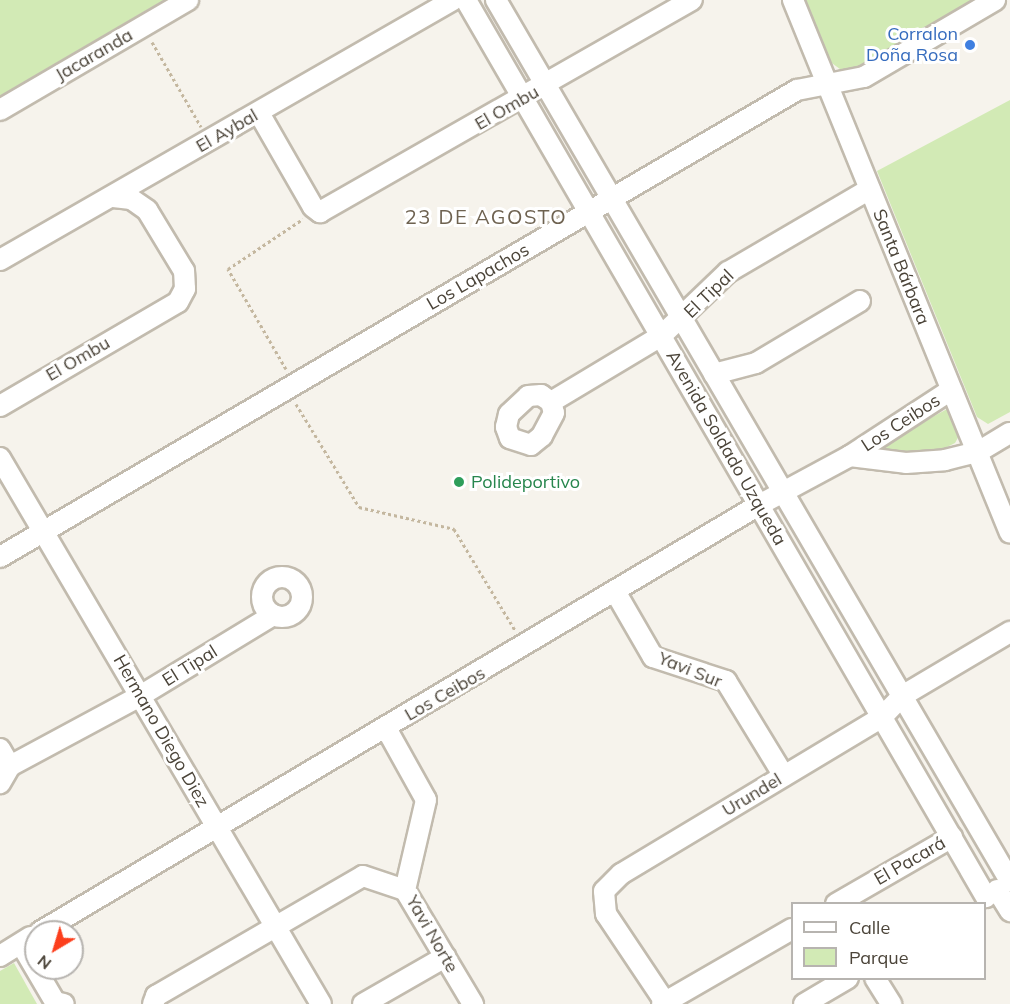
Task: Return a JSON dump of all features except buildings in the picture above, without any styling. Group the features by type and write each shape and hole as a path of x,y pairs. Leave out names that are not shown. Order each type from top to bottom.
{"street":[{"name":"Jacaranda","path":"0,110 188,0"},
{"name":"El Aybal","path":"0,260 453,0"},
{"name":"Avenida Soldado Uzqueda","path":"466,0 952,837 1010,911"},
{"name":"Avenida Soldado Uzqueda","path":"496,0 902,696 996,891"},
{"name":"El Ombu","path":"318,211 524,99 692,0"},
{"name":"Santa Bárbara","path":"793,0 1010,533"},
{"name":"Los Lapachos","path":"0,557 797,90 864,77 995,0"},
{"path":"259,113 318,211"},
{"name":"El Tipal","path":"551,402 661,336 682,320 728,272 870,189"},
{"name":"El Ombu","path":"0,405 178,302 185,288 184,271 147,210 130,199 111,197"},
{"path":"714,374 756,363 860,301"},
{"name":"Los Ceibos","path":"61,920 616,593 759,505 850,456 951,390"},
{"name":"Los Ceibos","path":"850,456 906,463 945,460 978,452 1010,433"},
{"name":"Hermano Diego Diez","path":"0,458 321,1004"},
{"name":"Yavi Sur","path":"616,593 653,657 726,681 784,776"},
{"name":"El Tipal","path":"0,749 5,775 273,615"},
{"name":"Urundel","path":"663,1003 606,914 604,891 621,874 882,717 902,696 1010,632"},
{"name":"Yavi Norte","path":"386,728 426,800 405,890 473,1004"},
{"name":"El Pacará","path":"838,902 952,837"},
{"path":"153,1004 156,996 363,876 405,890"},
{"path":"663,1003 791,930"},
{"path":"0,956 24,941"},
{"path":"363,1004 445,957"},
{"path":"46,980 55,1002 64,1004"},
{"path":"804,1004 845,980"},
{"path":"877,980 891,1004"}],"path":[{"path":"143,27 209,141"},
{"path":"318,211 228,269 285,365 293,399 359,507 454,529 526,646"}],"green space":[{"path":"0,0 164,0 0,96"},
{"path":"805,0 973,0 876,61 844,72 829,61"},
{"path":"1010,100 1010,412 988,424 977,417 877,171"},
{"path":"947,409 952,412 960,434 955,443 939,451 867,453"},
{"path":"14,963 37,1004 0,1004 0,971"}],"place":[{"name":"Corralon Doña Rosa","path":"970,45"},
{"name":"Polideportivo","path":"459,482"}],"district":[{"name":"23 DE AGOSTO","path":"486,216"}]}
